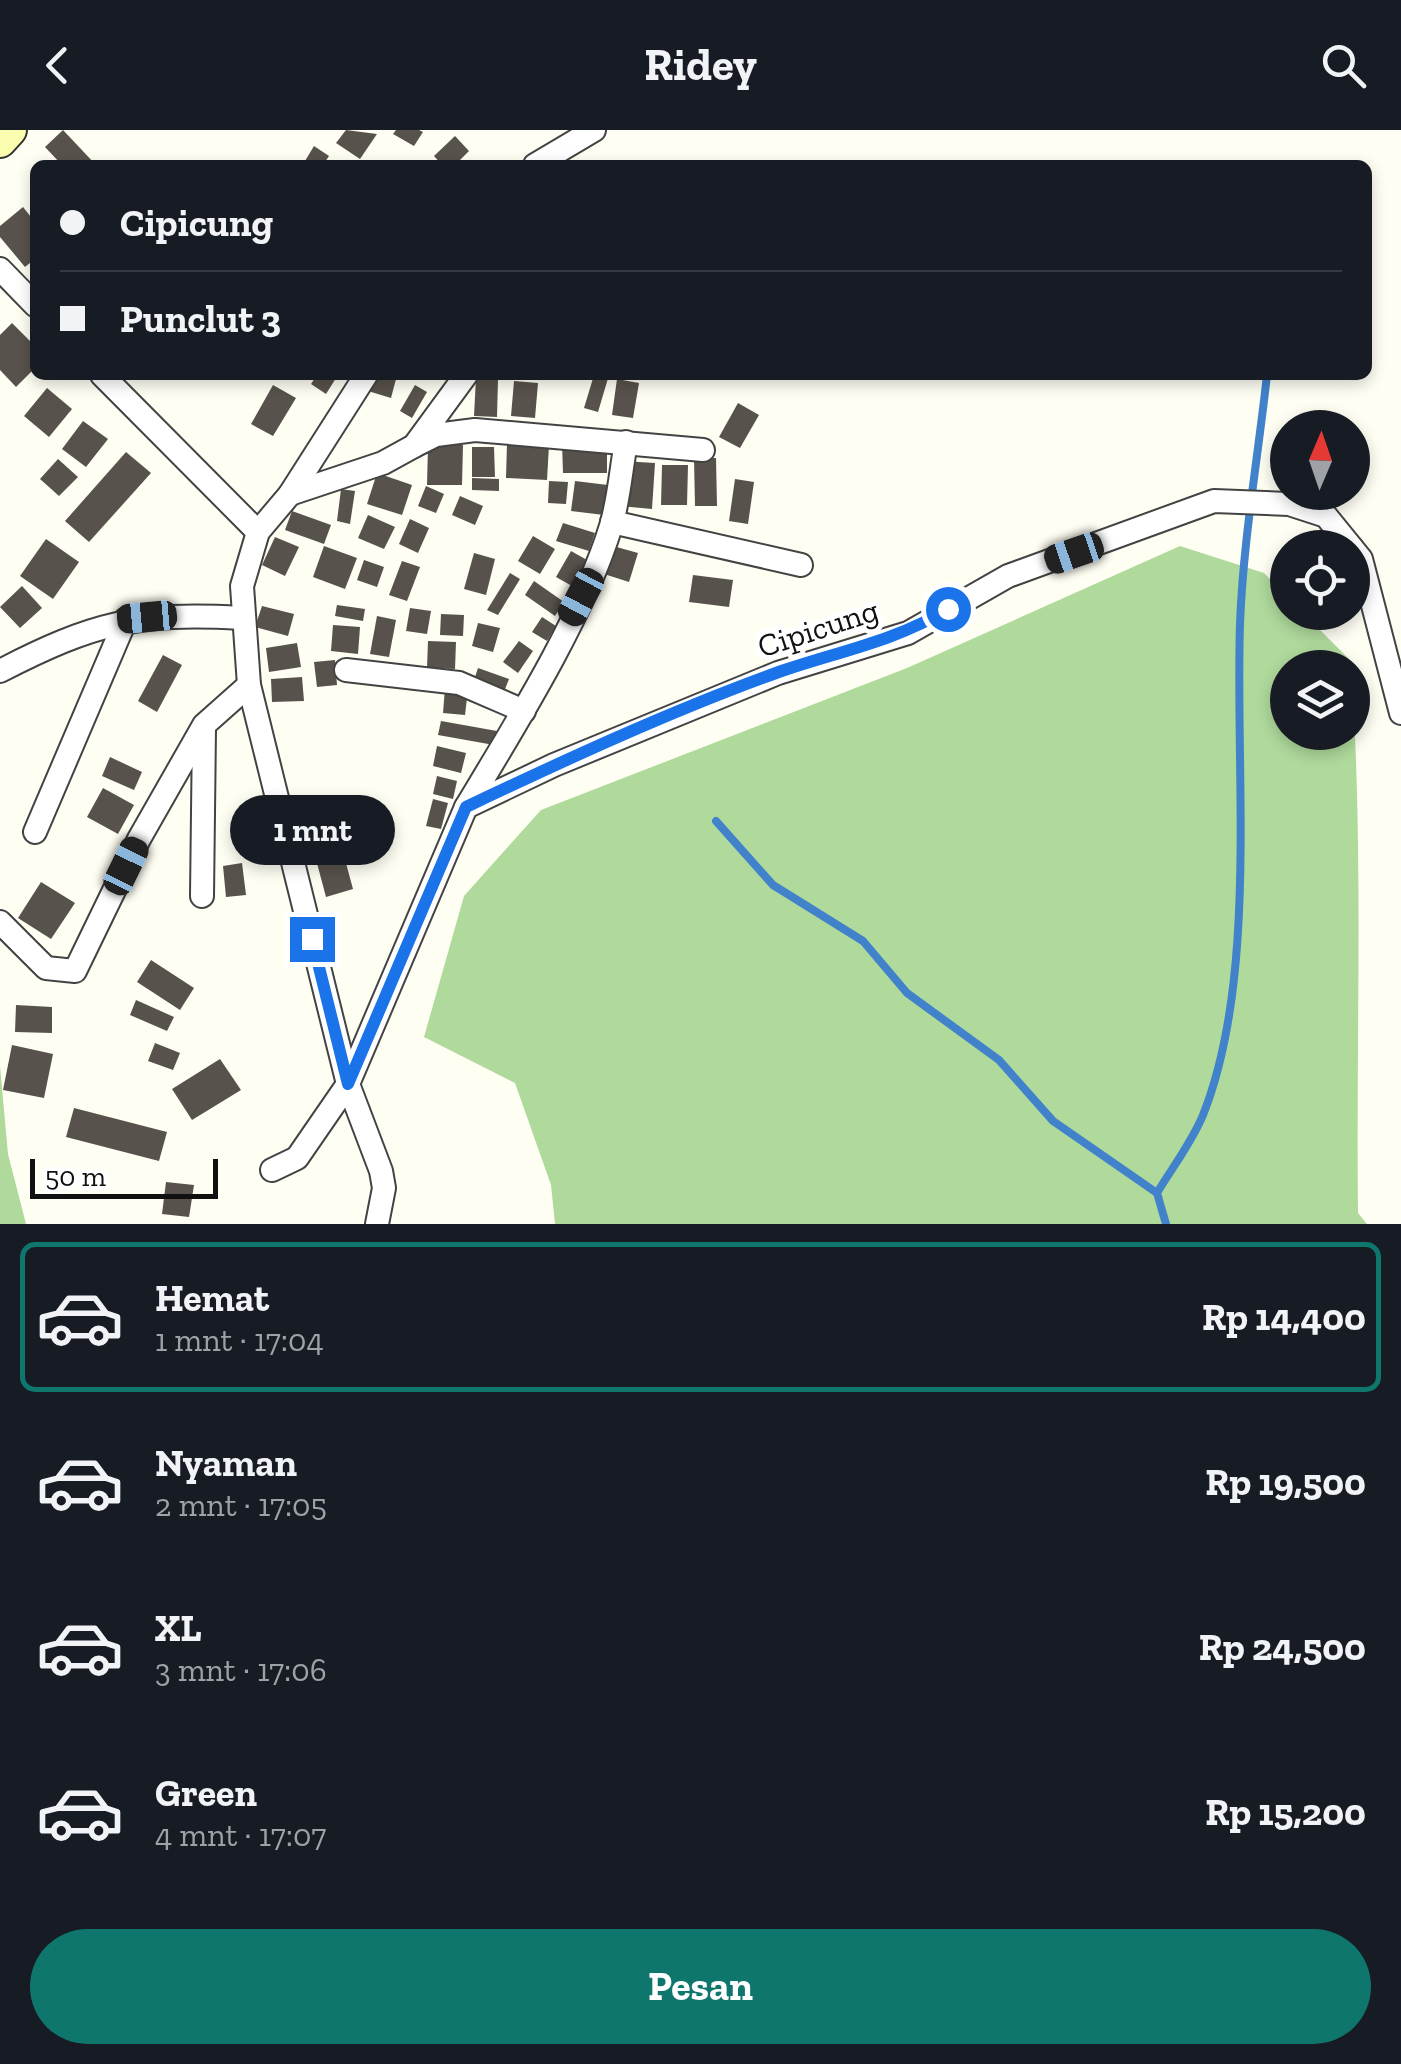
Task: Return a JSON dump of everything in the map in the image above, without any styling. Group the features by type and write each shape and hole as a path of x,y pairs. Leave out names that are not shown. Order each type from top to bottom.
{"main road":[{"path":"0,141 10,130"}],"street":[{"path":"543,160 594,130"},
{"path":"0,269 30,300"},
{"path":"107,380 258,532"},
{"path":"363,380 290,494 258,532 244,577 241,618 249,685 348,1084 381,1171 384,1188 376,1224"},
{"path":"414,446 462,380"},
{"path":"290,494 383,462 456,430 703,450"},
{"path":"272,1170 297,1158 348,1084 466,807 524,711 596,569 612,522 626,442"},
{"name":"Cipicung","path":"466,807 554,765 778,672 908,633 1008,576 1214,501 1289,504 1326,516 1337,530"},
{"path":"612,522 801,566"},
{"name":"Cipicung","path":"1370,594 1401,713"},
{"path":"0,671 42,649 126,619 176,614 241,618"},
{"path":"35,832 126,619"},
{"path":"346,670 459,684 524,711"},
{"path":"0,922 46,968 74,972 139,839 204,725 249,685"},
{"path":"202,896 204,725"}],"green space":[{"path":"1180,546 1264,573 1270,579 1270,630 1320,630 1340,650 1270,650 1270,750 1355,750 1358,1213 1367,1224 555,1224 551,1185 515,1083 424,1037 464,896 541,810 907,668"},
{"path":"0,1066 8,1154 26,1224 0,1224"}],"building":[{"path":"63,130 91,160 57,160 45,147"},
{"path":"346,130 377,134 360,159 336,143"},
{"path":"396,130 423,132 414,146 393,134"},
{"path":"455,136 469,151 460,160 438,160 434,156"},
{"path":"314,146 329,156 326,160 306,160"},
{"path":"23,207 30,216 30,263 25,267 0,237 0,226"},
{"path":"12,323 30,341 30,373 16,387 0,370 0,335"},
{"path":"314,380 335,380 326,394 311,384"},
{"path":"371,380 396,380 391,398 368,391"},
{"path":"476,380 498,380 497,417 474,416"},
{"path":"592,380 608,380 598,412 584,408"},
{"path":"617,380 639,383 633,418 612,415"},
{"path":"514,381 538,383 535,418 511,416"},
{"path":"273,385 296,398 273,436 251,424"},
{"path":"415,385 427,392 412,418 400,411"},
{"path":"47,388 72,409 49,437 24,416"},
{"path":"738,403 759,415 740,448 719,437"},
{"path":"83,421 108,439 86,467 62,449"},
{"path":"507,443 549,445 547,480 506,478"},
{"path":"562,444 607,444 607,473 563,473"},
{"path":"428,445 463,445 462,485 427,485"},
{"path":"472,447 494,447 495,477 472,477"},
{"path":"126,452 151,473 89,542 65,521"},
{"path":"694,458 716,458 717,506 695,506"},
{"path":"58,459 78,477 59,496 40,479"},
{"path":"623,461 655,463 652,509 620,506"},
{"path":"662,465 688,465 687,505 661,505"},
{"path":"377,473 412,485 402,515 367,504"},
{"path":"472,478 499,479 499,491 472,490"},
{"path":"735,479 754,482 748,524 729,521"},
{"path":"549,481 568,482 566,504 548,503"},
{"path":"575,481 608,485 604,515 571,511"},
{"path":"426,486 444,494 436,513 418,506"},
{"path":"341,489 355,491 350,524 337,521"},
{"path":"460,496 483,506 475,525 452,515"},
{"path":"292,511 331,525 324,544 285,530"},
{"path":"368,515 395,527 384,549 358,538"},
{"path":"410,519 429,528 418,553 399,544"},
{"path":"563,523 595,533 589,551 556,541"},
{"path":"533,536 555,549 540,574 518,561"},
{"path":"275,537 299,547 285,576 262,565"},
{"path":"46,539 79,562 53,599 20,576"},
{"path":"324,546 357,558 345,589 313,577"},
{"path":"613,546 638,553 629,582 604,574"},
{"path":"571,551 587,560 572,586 556,577"},
{"path":"474,553 495,559 486,595 464,589"},
{"path":"364,560 384,567 377,587 357,580"},
{"path":"402,561 420,567 407,601 389,595"},
{"path":"510,573 520,579 498,615 487,610"},
{"path":"693,575 733,580 729,607 689,602"},
{"path":"534,581 564,602 555,616 525,595"},
{"path":"22,586 42,608 20,628 0,607"},
{"path":"337,605 365,609 363,621 335,616"},
{"path":"262,606 294,614 288,636 255,627"},
{"path":"410,608 431,611 427,634 406,631"},
{"path":"441,614 464,615 463,636 440,635"},
{"path":"377,616 396,620 389,657 370,654"},
{"path":"542,617 556,626 547,641 532,632"},
{"path":"478,623 500,628 493,652 472,646"},
{"path":"333,625 360,627 358,654 331,651"},
{"path":"428,641 456,642 455,669 427,668"},
{"path":"519,641 533,651 518,673 503,662"},
{"path":"297,643 301,667 269,672 266,648"},
{"path":"163,655 182,665 157,712 138,701"},
{"path":"335,660 337,685 317,687 314,662"},
{"path":"478,668 509,679 502,697 472,686"},
{"path":"302,677 304,701 272,702 271,679"},
{"path":"445,688 468,690 465,715 443,713"},
{"path":"441,721 497,731 494,745 438,735"},
{"path":"437,746 466,753 461,773 433,766"},
{"path":"110,757 142,772 134,790 102,776"},
{"path":"437,776 457,781 453,799 433,794"},
{"path":"103,788 134,805 118,834 87,817"},
{"path":"433,799 448,803 441,829 426,826"},
{"path":"341,845 353,889 326,897 314,852"},
{"path":"242,863 246,895 226,897 223,866"},
{"path":"41,882 75,903 51,939 18,918"},
{"path":"151,960 194,988 180,1010 137,982"},
{"path":"136,1000 174,1017 167,1031 130,1015"},
{"path":"16,1005 52,1007 52,1033 15,1032"},
{"path":"155,1043 180,1053 173,1070 148,1061"},
{"path":"12,1045 53,1054 44,1098 3,1090"},
{"path":"220,1059 241,1090 192,1120 172,1089"},
{"path":"74,1108 167,1132 159,1161 66,1137"},
{"path":"166,1182 194,1185 189,1217 162,1214"}],"waterway":[{"path":"1166,1224 1157,1193 1203,1115 1220,1060 1231,1001 1240,874 1240,624 1247,531 1266,380"},
{"path":"716,821 773,885 863,941 907,993 999,1060 1053,1121 1157,1193"}],"route":[{"path":"312,939 348,1084 434,874 466,807 554,765 778,672 894,639 948,609"}]}
